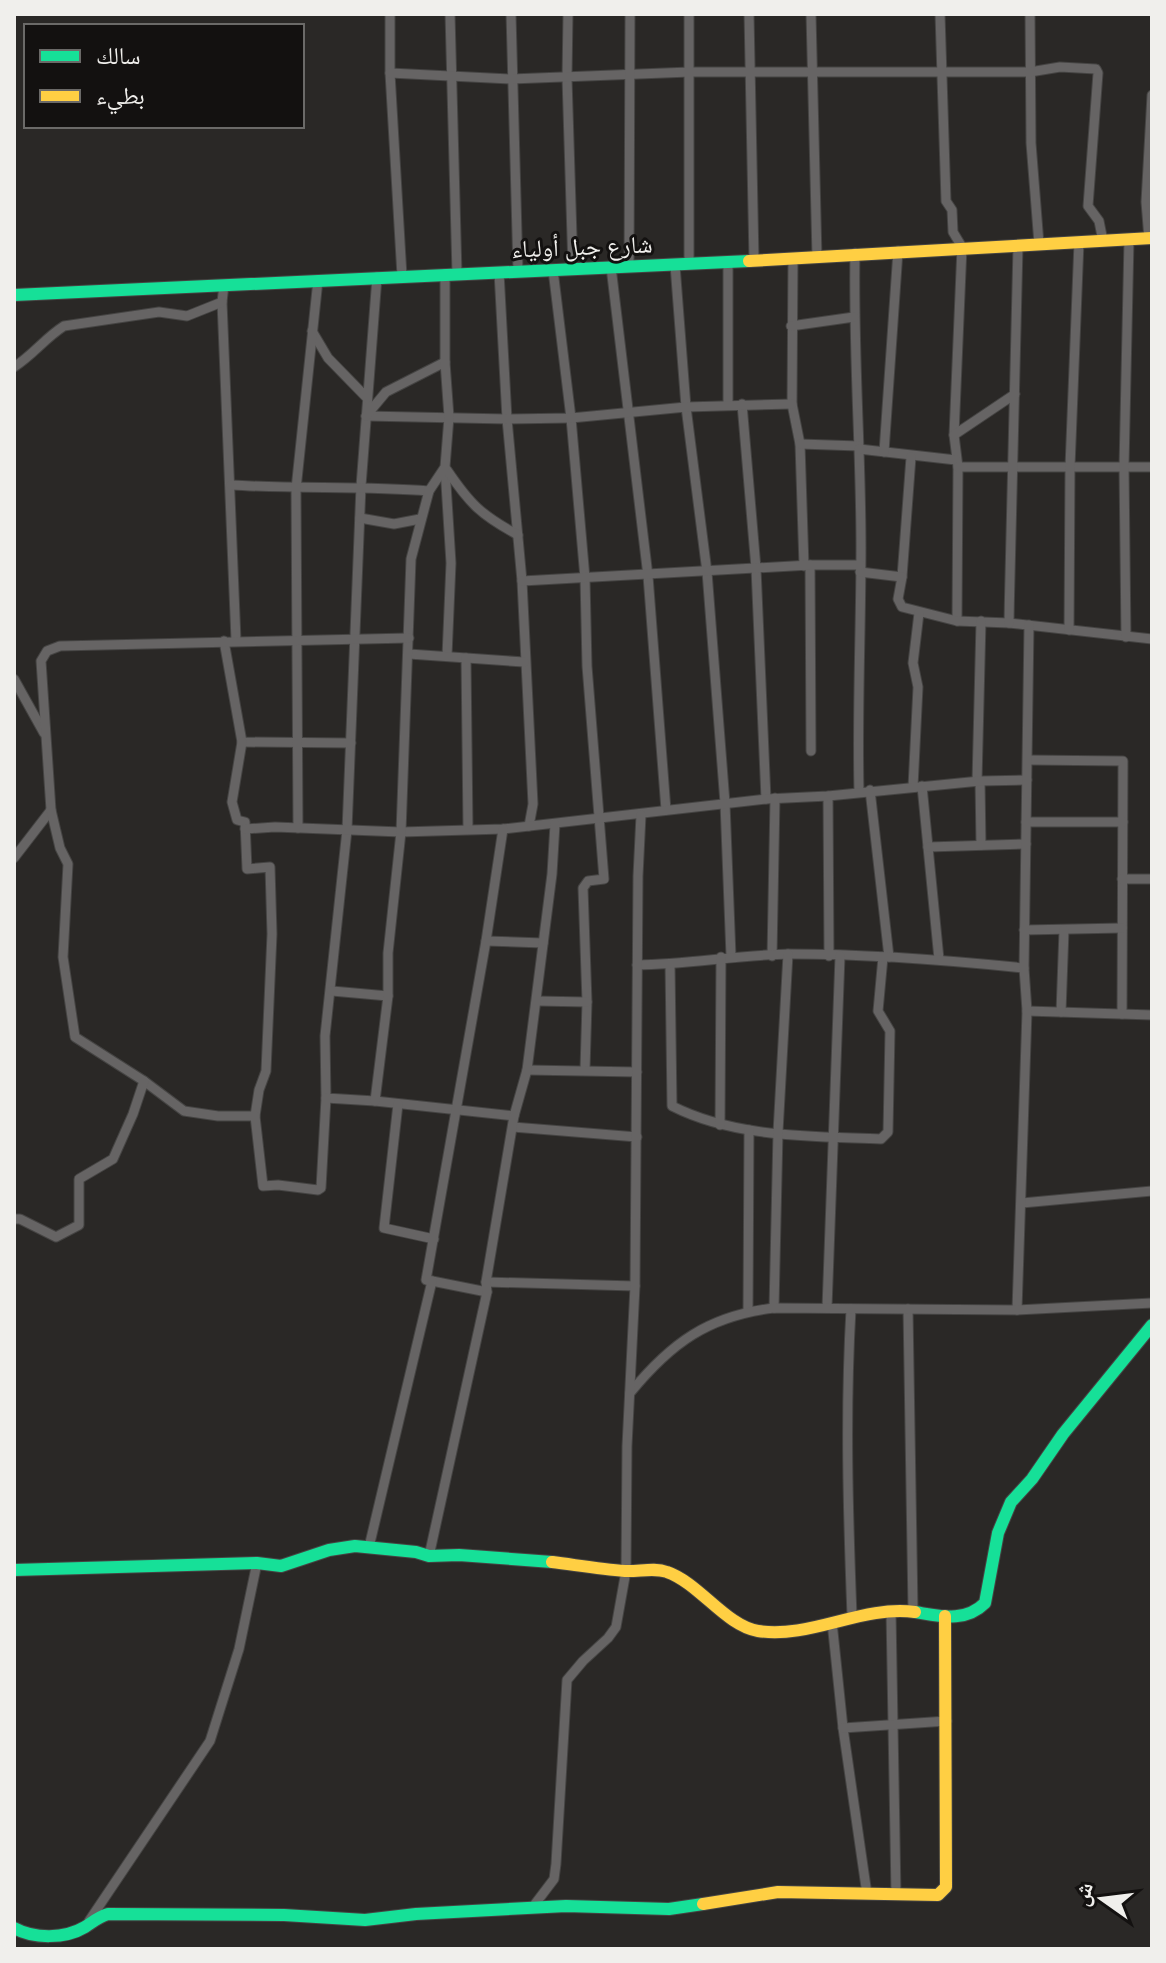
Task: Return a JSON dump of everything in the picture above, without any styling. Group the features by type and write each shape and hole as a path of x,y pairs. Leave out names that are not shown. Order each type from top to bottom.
{"main road":[{"name":"شارع جبل أولياء","path":"14,295 675,265 1150,238"},
{"path":"14,1570 257,1563 281,1566 329,1550 355,1546 429,1556 518,1558 626,1571 668,1572 696,1589 746,1628 755,1631 779,1632 852,1616 913,1610 945,1616 972,1614 985,1603 998,1533 1011,1502 1152,1325"},
{"path":"14,1928 22,1934 45,1937 85,1927 96,1916 108,1914 284,1915 365,1920 416,1914 566,1906 669,1909 778,1892 938,1895 946,1887 945,1616"}],"street":[{"path":"390,14 390,73 402,276"},
{"path":"447,656 451,563 445,467 449,417 445,362 451,274 450,14"},
{"path":"511,14 518,271"},
{"path":"568,14 573,269"},
{"path":"629,267 630,14"},
{"path":"689,14 689,264"},
{"path":"749,14 754,260"},
{"path":"811,14 817,257"},
{"path":"940,14 946,201 952,210 953,232 962,247 954,435 957,463 957,621"},
{"path":"1030,14 1031,143 1039,244"},
{"path":"390,73 511,79 690,72 1030,72 1060,67 1098,71 1088,206 1099,221 1103,241"},
{"path":"1150,238 1146,202 1152,95"},
{"path":"1126,637 1124,467 1129,240"},
{"path":"1069,630 1070,467 1079,242"},
{"path":"1009,623 1018,246"},
{"path":"884,452 898,251"},
{"path":"670,964 672,1106 720,1125 749,1130 881,1139 888,1132 890,1031 878,1011 886,957 864,791 855,253"},
{"path":"793,258 792,404 800,444 807,566 811,751"},
{"path":"728,261 728,405"},
{"path":"675,265 686,407 707,572 725,803 726,957 720,1125"},
{"path":"611,267 648,576 666,810"},
{"path":"553,270 571,418 585,578 587,666 604,879 588,881 583,888 587,1002 585,1070"},
{"path":"499,272 507,419 522,581 533,804 529,826"},
{"path":"224,641 242,742 232,802 237,820 245,822 247,869 270,867 272,934 266,1071 255,1116 263,1186 318,1190 321,1188 326,1098 325,1036 347,830 361,486 377,277"},
{"path":"298,828 296,489 318,280"},
{"path":"224,285 222,302 236,640"},
{"path":"14,367 64,326 159,312 187,316 222,302"},
{"path":"791,326 854,317"},
{"path":"312,331 328,358 367,398"},
{"path":"366,416 386,392 445,362"},
{"path":"954,435 1015,394"},
{"path":"742,404 770,798 772,956"},
{"path":"366,416 571,418 686,407 792,404"},
{"path":"800,444 859,448 1011,468 1152,467"},
{"path":"911,457 899,604 919,613 957,621 1009,623 1152,639"},
{"path":"445,467 466,498 486,518 518,535"},
{"path":"375,1101 388,996 388,953 401,832 411,559 429,491 445,467"},
{"path":"231,485 296,489 361,486 429,491"},
{"path":"360,518 394,524 420,519"},
{"path":"522,581 807,566 860,569 902,577"},
{"path":"919,613 913,663 918,687 918,786 928,847 939,959"},
{"path":"981,621 978,781 981,845"},
{"path":"1017,1310 1027,1011 1024,930 1029,625"},
{"path":"255,1116 218,1116 184,1111 75,1037 63,957 68,864 60,848 51,810 41,661 52,648 60,646 409,638"},
{"path":"409,654 524,662"},
{"path":"466,658 468,829"},
{"path":"14,679 45,736"},
{"path":"242,742 351,743"},
{"path":"1028,760 1123,761 1122,1014"},
{"path":"245,829 401,832 503,829 770,798 828,796 978,781 1027,780"},
{"path":"827,1308 833,1137 834,956 828,796"},
{"path":"14,858 51,810"},
{"path":"532,1908 554,1879 567,1680 616,1627 626,1571 635,1286 641,815"},
{"path":"1026,822 1123,822"},
{"path":"429,1556 486,1287 514,1122 527,1070 552,874 555,824"},
{"path":"503,829 426,1280 486,1287 635,1286"},
{"path":"928,847 1026,844"},
{"path":"1122,879 1152,879"},
{"path":"1024,930 1122,928"},
{"path":"1061,1012 1064,930"},
{"path":"486,941 543,943"},
{"path":"774,1308 778,1132 788,954"},
{"path":"637,965 788,954 939,959 1024,968"},
{"path":"332,991 388,996"},
{"path":"537,1001 587,1002"},
{"path":"1027,1011 1152,1015"},
{"path":"527,1070 637,1072"},
{"path":"14,1219 56,1237 79,1225 79,1179 113,1159 144,1081"},
{"path":"326,1098 457,1110 514,1122 637,1137"},
{"path":"398,1104 384,1228 434,1239"},
{"path":"748,1311 749,1130"},
{"path":"1022,1203 1152,1191"},
{"path":"369,1547 403,1415 432,1281"},
{"path":"630,1393 651,1367 676,1345 717,1321 748,1311 774,1308 1017,1310 1152,1303"},
{"path":"851,1309 846,1454 852,1616"},
{"path":"908,1309 913,1610"},
{"path":"85,1927 210,1741 239,1649 257,1563"},
{"path":"891,1612 896,1894"},
{"path":"832,1622 843,1728 867,1894"},
{"path":"843,1728 947,1721"}],"traffic: fast":[{"path":"14,295 749,261"},
{"path":"915,1612 961,1616 985,1603 998,1533 1011,1502 1152,1325"},
{"path":"14,1570 257,1563 281,1566 329,1550 355,1546 429,1556 459,1555 552,1562"},
{"path":"14,1928 40,1936 59,1935 77,1931 108,1914 284,1915 365,1920 416,1914 566,1906 669,1909 703,1904"}],"traffic: slow":[{"path":"749,261 1152,238"},
{"path":"552,1562 625,1571 667,1572 679,1577 735,1621 758,1631 797,1630 875,1613 915,1612"},
{"path":"703,1904 778,1892 938,1895 946,1887 945,1616"}]}
